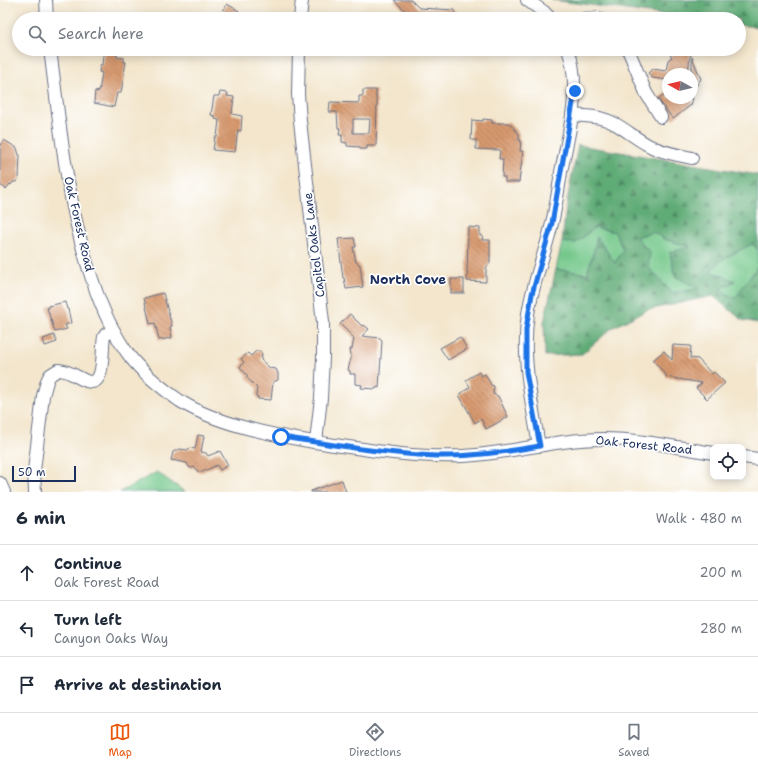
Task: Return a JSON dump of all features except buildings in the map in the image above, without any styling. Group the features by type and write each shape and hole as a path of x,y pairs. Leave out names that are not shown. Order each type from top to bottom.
{"street":[{"path":"46,0 47,12"},
{"path":"301,12 302,0"},
{"path":"527,0 544,12"},
{"name":"Oak Forest Road","path":"51,56 71,203 84,254 97,295 107,320 132,358 149,377 180,401 196,410 216,418 281,437 398,453 436,456 489,454 574,441 602,440 638,442 710,453"},
{"name":"Capitol Oaks Lane","path":"299,56 298,94 300,121 323,322 324,357 322,398 316,442"},
{"path":"540,446 526,372 526,329 532,294 550,233 572,116 575,91 571,56"},
{"path":"631,56 646,93 661,117"},
{"path":"572,116 599,118 622,126 634,137 650,146 668,153 692,158"},
{"path":"35,492 34,471 43,396 47,381 50,375 58,370 68,371 85,381 91,382 95,380 101,373 104,338 106,334 114,331"},
{"path":"746,457 758,459"},
{"path":"0,483 4,492"}],"green space":[{"path":"552,0 758,0 758,27 746,26 746,12 642,12"},
{"path":"578,145 758,175 758,250 752,244 723,259 710,271 735,281 719,290 735,298 758,266 758,323 742,320 713,296 647,310 612,328 582,354 545,356 544,322 556,269 587,274 597,237 615,263 623,250 615,232 595,227 576,243 562,242 566,206","holes":["653,232 664,239 690,247 670,252 675,276 699,289 672,293 648,267 650,253 636,237"]},
{"path":"595,227 615,232 623,250 615,263 597,237 587,274 556,269 562,242 576,243"},
{"path":"653,232 664,239 691,247 670,253 675,276 699,289 672,293 648,267 650,253 636,237"},
{"path":"752,244 758,250 758,266 735,298 719,290 735,281 710,271 723,259"},
{"path":"157,472 185,492 120,492"}],"district":[{"name":"North Cove","path":"408,279"}],"route":[{"path":"281,437 398,453 436,456 489,454 540,446 526,372 526,329 532,294 550,233 572,116 575,91"}]}
